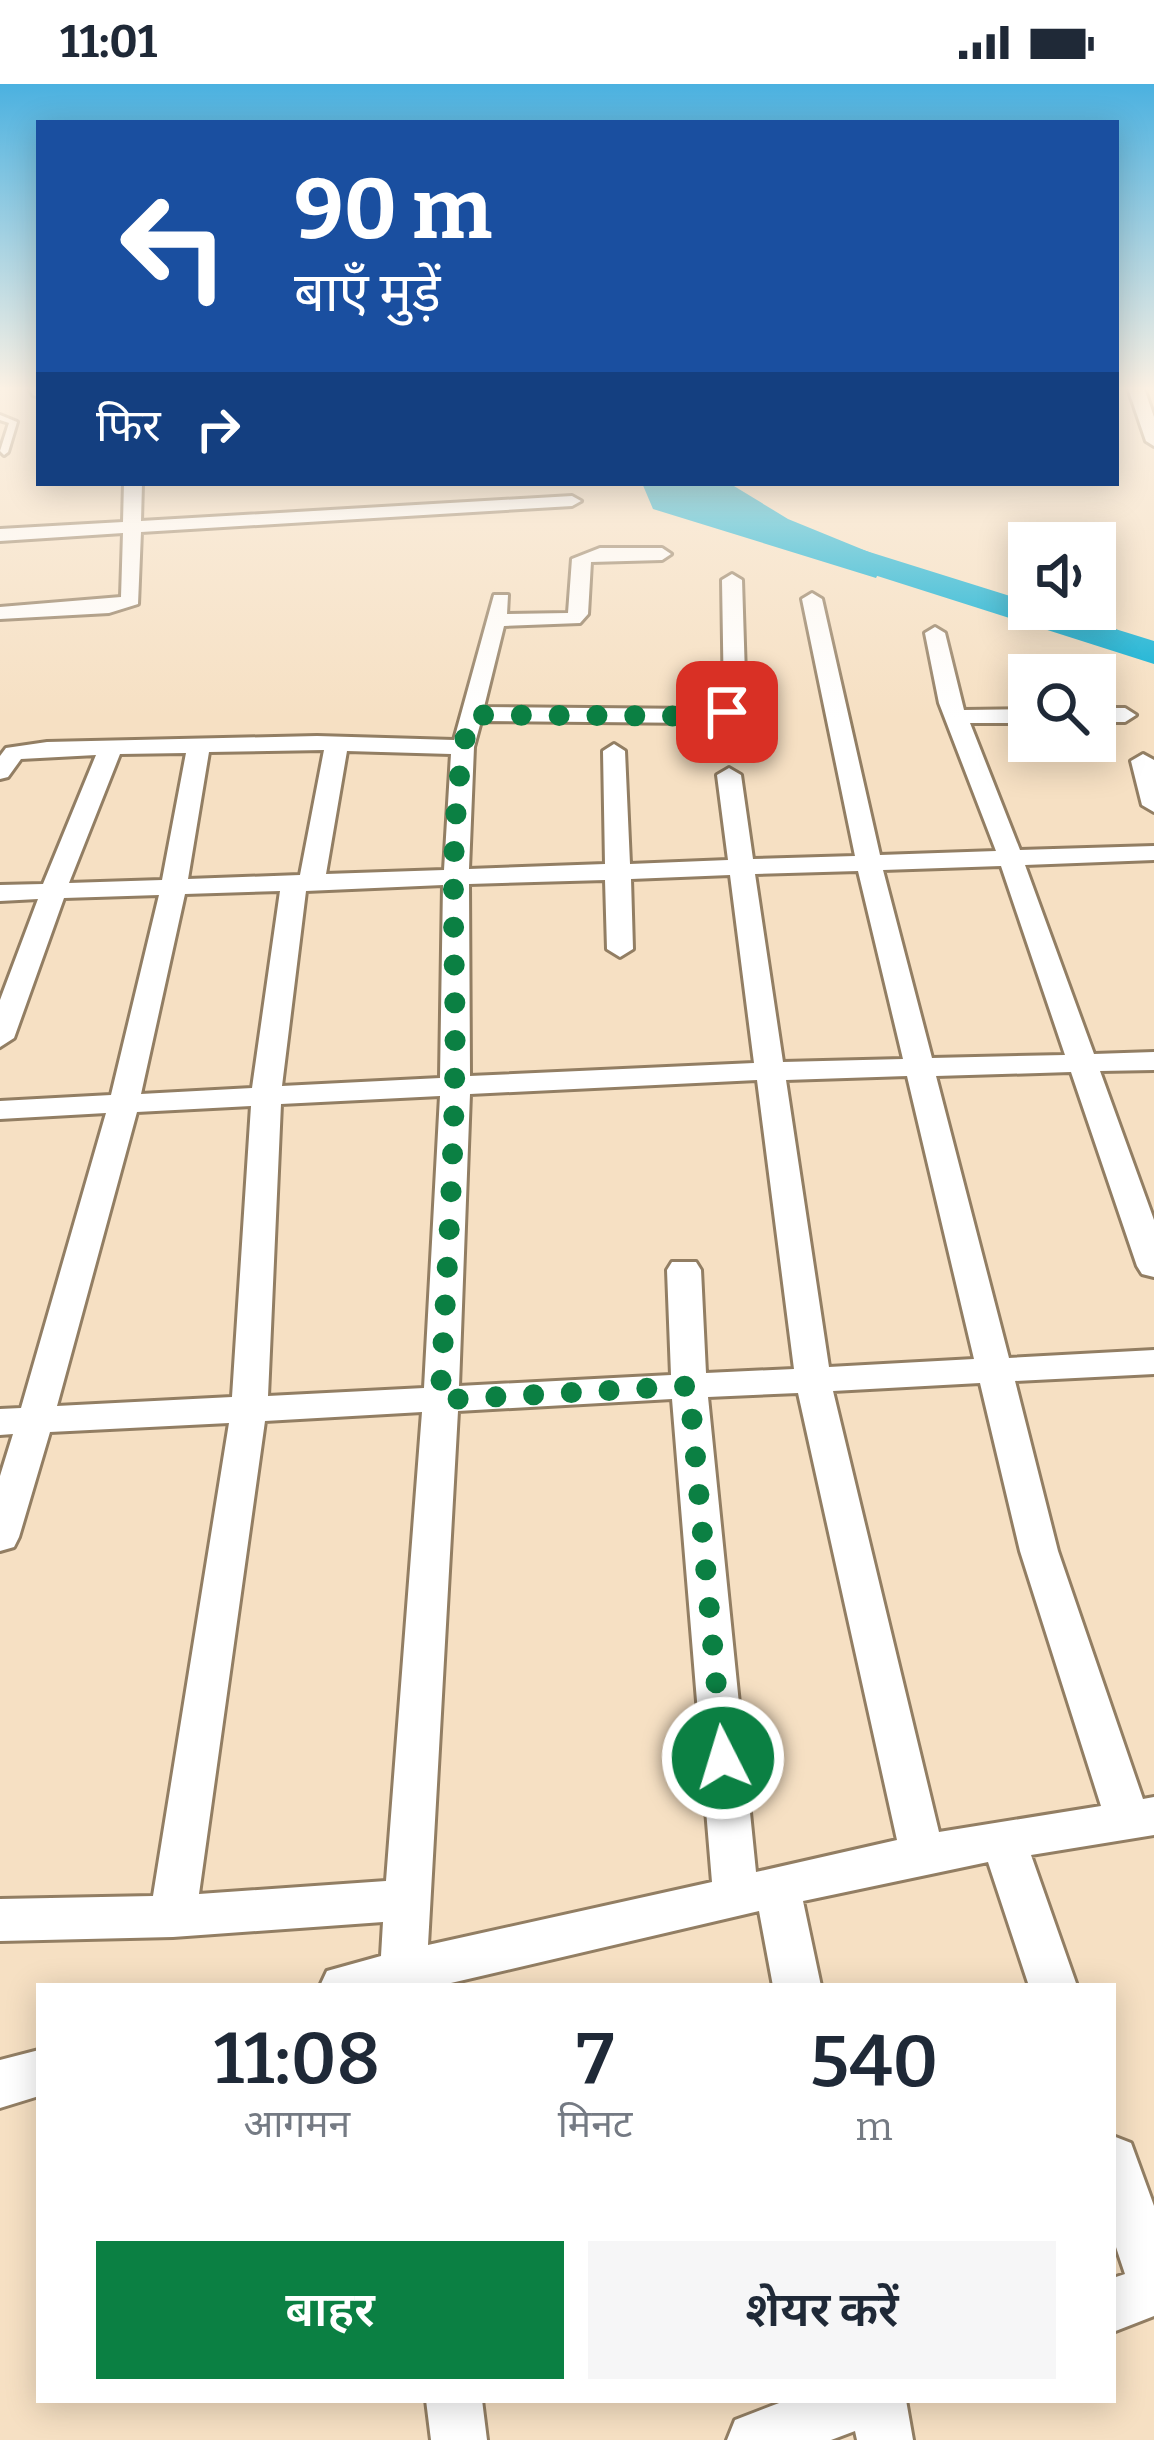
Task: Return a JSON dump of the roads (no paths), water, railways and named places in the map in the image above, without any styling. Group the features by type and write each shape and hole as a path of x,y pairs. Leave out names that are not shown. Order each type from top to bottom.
{"street":[{"path":"0,613 109,607 130,600 133,498"},
{"path":"0,535 133,528 309,508 572,501"},
{"path":"401,1978 440,1400 455,1087 456,879 467,731 498,610 573,619 578,614 581,559 600,554 662,554"},
{"path":"0,772 14,753 337,744 700,716 735,708 732,580"},
{"path":"365,1983 922,1854 1141,1818 1039,1551 869,863 812,599"},
{"path":"935,633 957,717 1154,1266"},
{"path":"1116,715 1125,715"},
{"path":"957,717 1008,716"},
{"path":"173,1916 249,1409 266,1097 303,885 337,744"},
{"path":"0,1038 52,891 111,748"},
{"path":"0,1537 18,1421 121,1105 176,890 198,748"},
{"path":"614,751 620,949"},
{"path":"1143,761 1154,805"},
{"path":"729,775 813,1382 922,1854"},
{"path":"0,893 1154,853"},
{"path":"0,1110 768,1073 1154,1061"},
{"path":"683,1270 689,1386 757,1893 796,1983"},
{"path":"18,1421 1154,1362"},
{"path":"1004,1843 1052,1983"},
{"path":"0,1920 173,1916 404,1900"},
{"path":"0,2084 36,2074"},
{"path":"1116,2171 1154,2285 1116,2304"},
{"path":"454,2403 459,2440"},
{"path":"755,2440 856,2403"},
{"path":"879,2403 885,2440"}],"water":[{"path":"648,498 753,498 788,519 886,559 876,578 653,509"}],"waterway":[{"path":"716,498 769,531 1154,653"}]}
